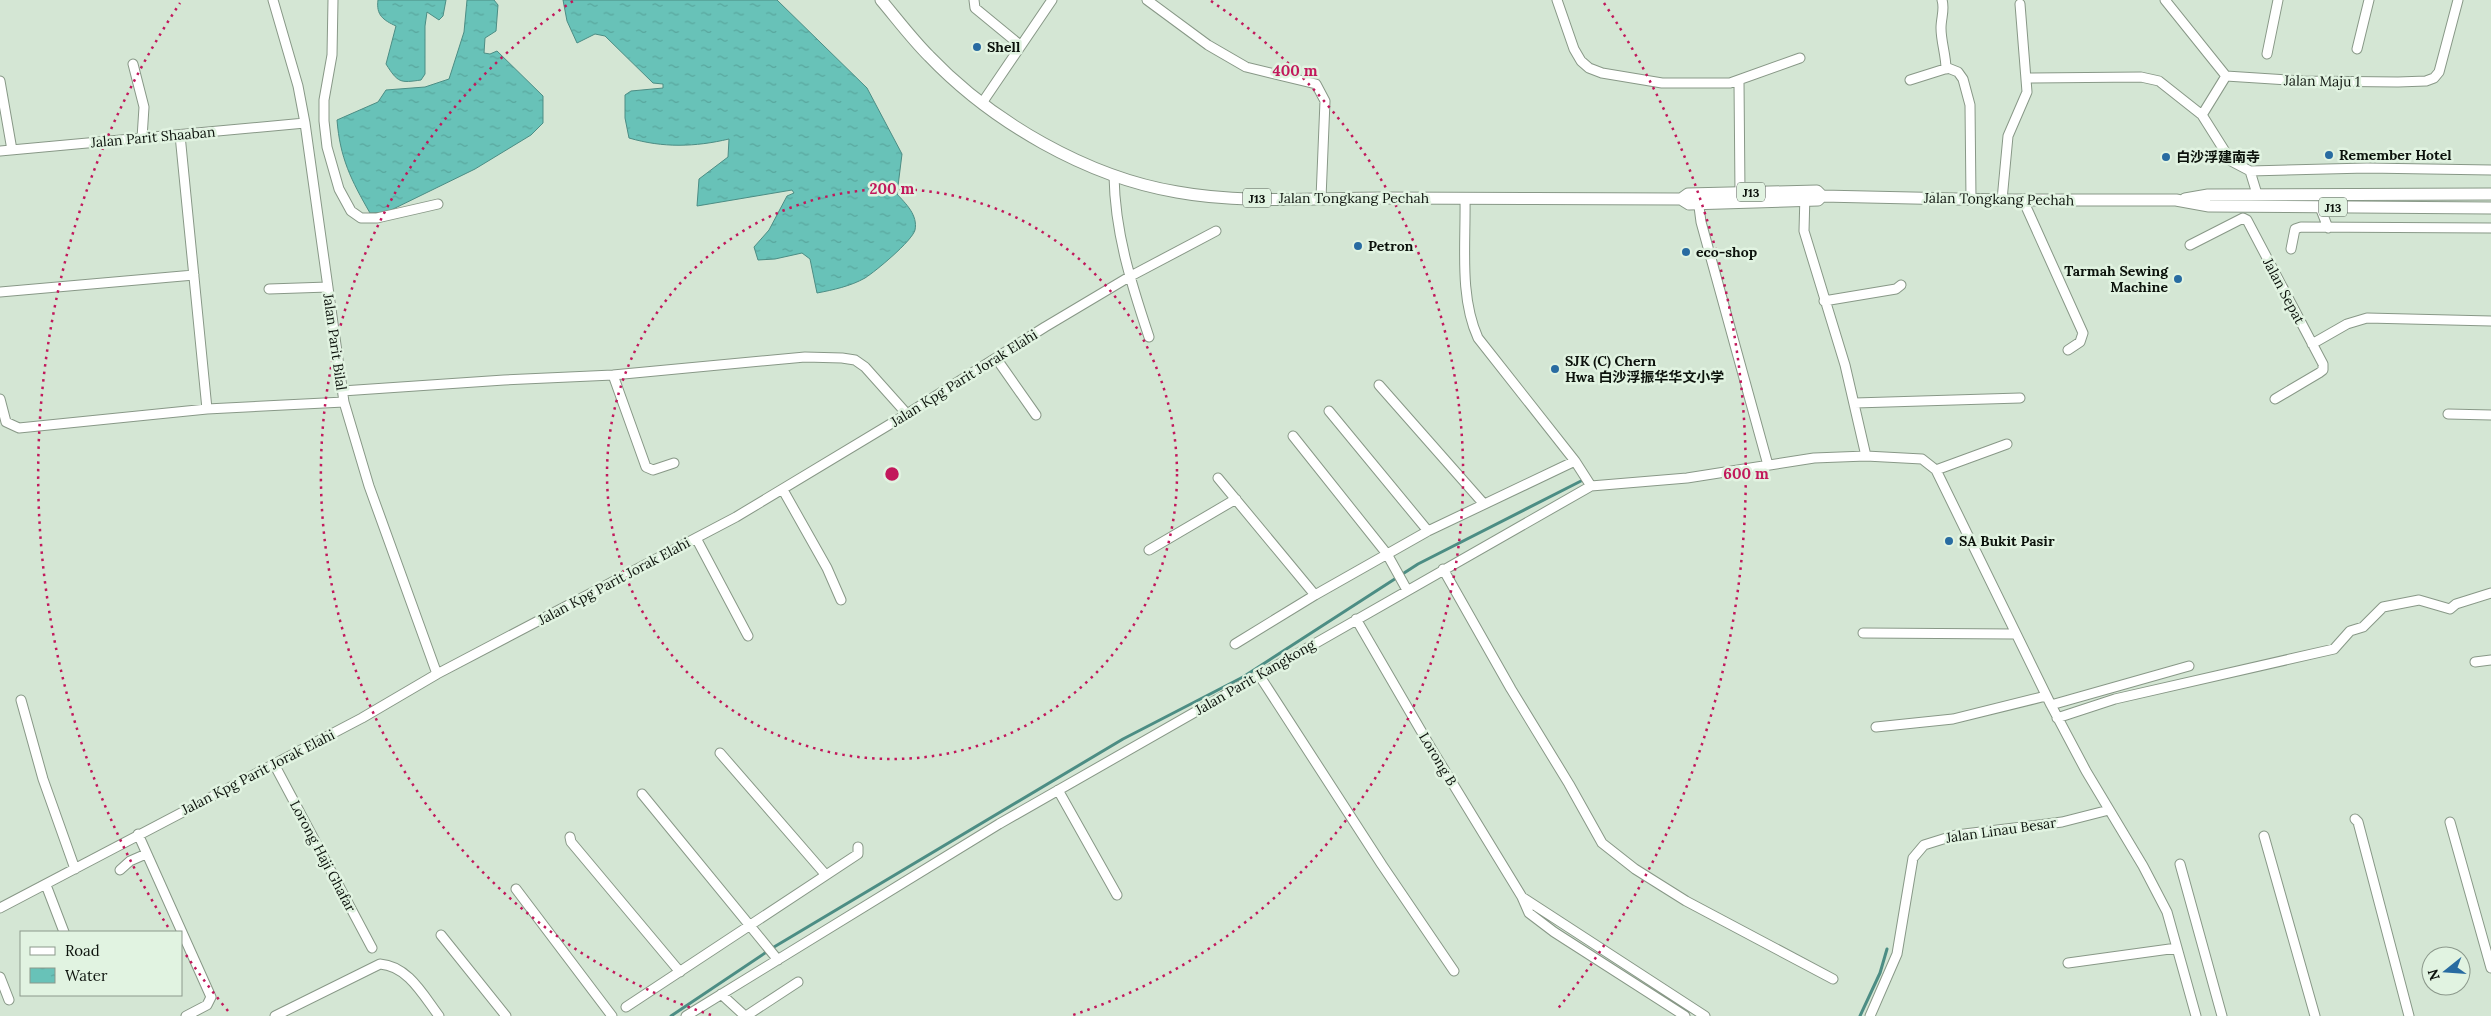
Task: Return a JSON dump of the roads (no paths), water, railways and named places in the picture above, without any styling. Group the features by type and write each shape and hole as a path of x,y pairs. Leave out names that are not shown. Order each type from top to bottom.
{"main road":[{"name":"Jalan Tongkang Pechah","path":"881,0 930,57 982,103 1072,158 1114,176 1177,192 1208,196 1321,198 1681,199 1688,194 1698,199 1805,196"},
{"name":"Jalan Tongkang Pechah","path":"1698,199 1740,192 1805,196 1818,200 1822,196 2002,200 2176,200 2210,206 2491,208"},
{"name":"Jalan Tongkang Pechah","path":"2176,200 2208,194 2491,194"}],"street":[{"name":"Jalan Parit Bilal","path":"273,0 298,86 305,122 344,402 368,486 437,674"},
{"path":"333,0 332,55 324,100 324,120 327,147 339,189 351,211 361,218 377,218 438,204"},
{"path":"974,0 975,8 1020,45"},
{"path":"982,103 1052,0"},
{"path":"1147,0 1208,45 1246,67 1316,84 1325,101 1326,116 1321,198"},
{"path":"1557,0 1574,50 1581,61 1589,68 1602,73 1662,83 1739,82 1749,75 1800,58"},
{"path":"1942,0 1944,7 1941,31 1946,55 1946,69"},
{"path":"2164,0 2226,76 2202,115"},
{"path":"2267,54 2278,0"},
{"path":"2357,48 2369,0"},
{"name":"Jalan Maju 1","path":"2226,76 2303,81 2426,81 2434,78 2439,72 2458,0"},
{"path":"2002,200 2008,136 2027,92 2020,4"},
{"path":"133,64 144,106 142,134"},
{"path":"1910,80 1946,69 1958,72 1964,79 1970,105 1971,199"},
{"path":"2027,78 2141,77 2159,81 2202,115 2232,161 2250,171 2368,168 2491,170"},
{"path":"0,81 12,145"},
{"path":"1739,82 1740,192"},
{"name":"Jalan Parit Shaaban","path":"0,151 12,145 142,134 180,135 305,122"},
{"path":"180,135 207,409"},
{"path":"2250,171 2257,194"},
{"path":"1114,176 1115,209 1129,277 1149,337"},
{"path":"1805,196 1804,230 1855,403 1866,456"},
{"path":"1465,198 1467,292 1472,324 1478,338 1575,461 1591,486 1687,478 1814,458 1866,456 1922,459 1936,470 2050,705 2109,810 2144,866 2167,912 2196,1016"},
{"path":"1698,199 1768,465"},
{"path":"2023,200 2083,333 2080,342 2068,350"},
{"path":"2190,245 2243,218 2251,206"},
{"path":"2320,206 2328,228"},
{"name":"Jalan Sepat","path":"2243,218 2247,220 2323,364 2323,370 2275,399"},
{"path":"2291,249 2296,228 2491,228"},
{"name":"Jalan Kpg Parit Jorak Elahi","path":"0,908 47,889 75,869 140,839 277,770 437,674 699,543 786,494 907,414 1129,277 1216,231"},
{"path":"0,292 194,275"},
{"path":"1824,301 1896,289 1901,285"},
{"path":"269,289 328,287"},
{"path":"2312,344 2347,324 2367,318 2491,321"},
{"path":"342,391 613,375 805,357 842,358 855,360 865,367 907,414"},
{"path":"996,358 1036,415"},
{"path":"613,375 646,467 653,470 674,463"},
{"path":"1379,385 1483,503"},
{"path":"1855,403 2020,398"},
{"path":"0,399 6,422 18,428 207,409 344,402"},
{"path":"1329,411 1428,531"},
{"path":"2448,414 2491,414"},
{"path":"1294,436 1387,554 1407,590"},
{"path":"1936,470 2007,444"},
{"path":"1235,644 1315,594 1428,531 1483,503 1575,461"},
{"path":"1218,478 1315,594"},
{"name":"Jalan Parit Kangkong","path":"686,1016 722,994 775,957 921,870 1443,569 1591,486"},
{"path":"786,494 827,568 841,600"},
{"path":"1148,550 1236,499"},
{"path":"699,543 748,636"},
{"path":"1443,569 1602,843 1635,869 1686,901 1833,979"},
{"path":"2058,718 2114,700 2334,648 2350,632 2362,627 2383,607 2419,600 2452,609 2456,604 2491,594"},
{"name":"Lorong B","path":"1356,619 1440,764 1522,897 1529,913 1554,932 1685,1016"},
{"path":"1863,633 2014,634"},
{"path":"2475,662 2491,660"},
{"path":"2050,705 2189,666"},
{"path":"1259,675 1387,873 1454,971"},
{"path":"1876,727 1953,719 2046,696"},
{"path":"21,700 46,788 75,869"},
{"path":"720,753 825,874"},
{"name":"Lorong Haji Ghafar","path":"277,770 372,948"},
{"path":"1058,790 1117,895"},
{"path":"642,794 775,957"},
{"name":"Jalan Linau Besar","path":"1871,1016 1897,954 1913,858 1924,845 1950,836 1982,830 2062,822 2109,810"},
{"path":"2354,819 2358,822 2409,1016"},
{"path":"2450,822 2491,968"},
{"path":"2264,836 2314,1016"},
{"path":"570,837 571,842 680,972"},
{"path":"140,839 180,931"},
{"path":"626,1007 858,854 858,847"},
{"path":"120,870 130,861 146,854"},
{"path":"2180,864 2222,1016"},
{"path":"47,889 64,931"},
{"path":"516,889 612,1016"},
{"path":"1522,897 1559,923 1705,1016"},
{"path":"1554,932 1559,923"},
{"path":"182,934 210,997 207,1005 186,1016"},
{"path":"441,934 506,1016"},
{"path":"2068,963 2149,954 2177,948"},
{"path":"275,1016 380,964 392,965 401,970 439,1016"},
{"path":"0,977 8,1000"},
{"path":"722,994 746,1016 798,982"}],"water":[{"path":"378,0 446,0 443,16 439,20 427,12 425,26 425,74 421,80 400,80 386,64 396,26 387,22 381,16 378,10"},
{"path":"467,0 494,0 498,5 496,31 485,38 484,53 490,54 497,51 543,96 543,123 531,135 475,169 387,212 370,213 357,190 344,157 338,134 337,120 378,102 386,90 425,87 449,79 464,32"},
{"path":"563,0 777,0 867,88 902,154 897,194 915,219 915,230 912,235 893,256 865,278 836,289 817,293 810,259 802,253 775,259 758,260 754,247 769,230 787,196 794,193 792,190 697,206 699,179 728,157 729,139 704,144 667,145 629,138 625,118 625,95 631,91 663,88 663,84 653,83 605,36 595,34 577,43 567,21"}],"waterway":[{"path":"671,1016 774,947 1123,739 1243,677 1418,564 1581,481"},
{"path":"1860,1016 1880,973 1887,949"}],"place":[{"name":"Shell","path":"977,47"},
{"name":"Remember Hotel","path":"2329,155"},
{"name":"白沙浮建南寺","path":"2166,157"},
{"name":"Petron","path":"1358,246"},
{"name":"eco-shop","path":"1686,252"},
{"name":"Tarmah Sewing Machine","path":"2178,279"},
{"name":"SJK (C) Chern Hwa 白沙浮振华华文小学","path":"1555,369"},
{"name":"SA Bukit Pasir","path":"1949,541"}]}
